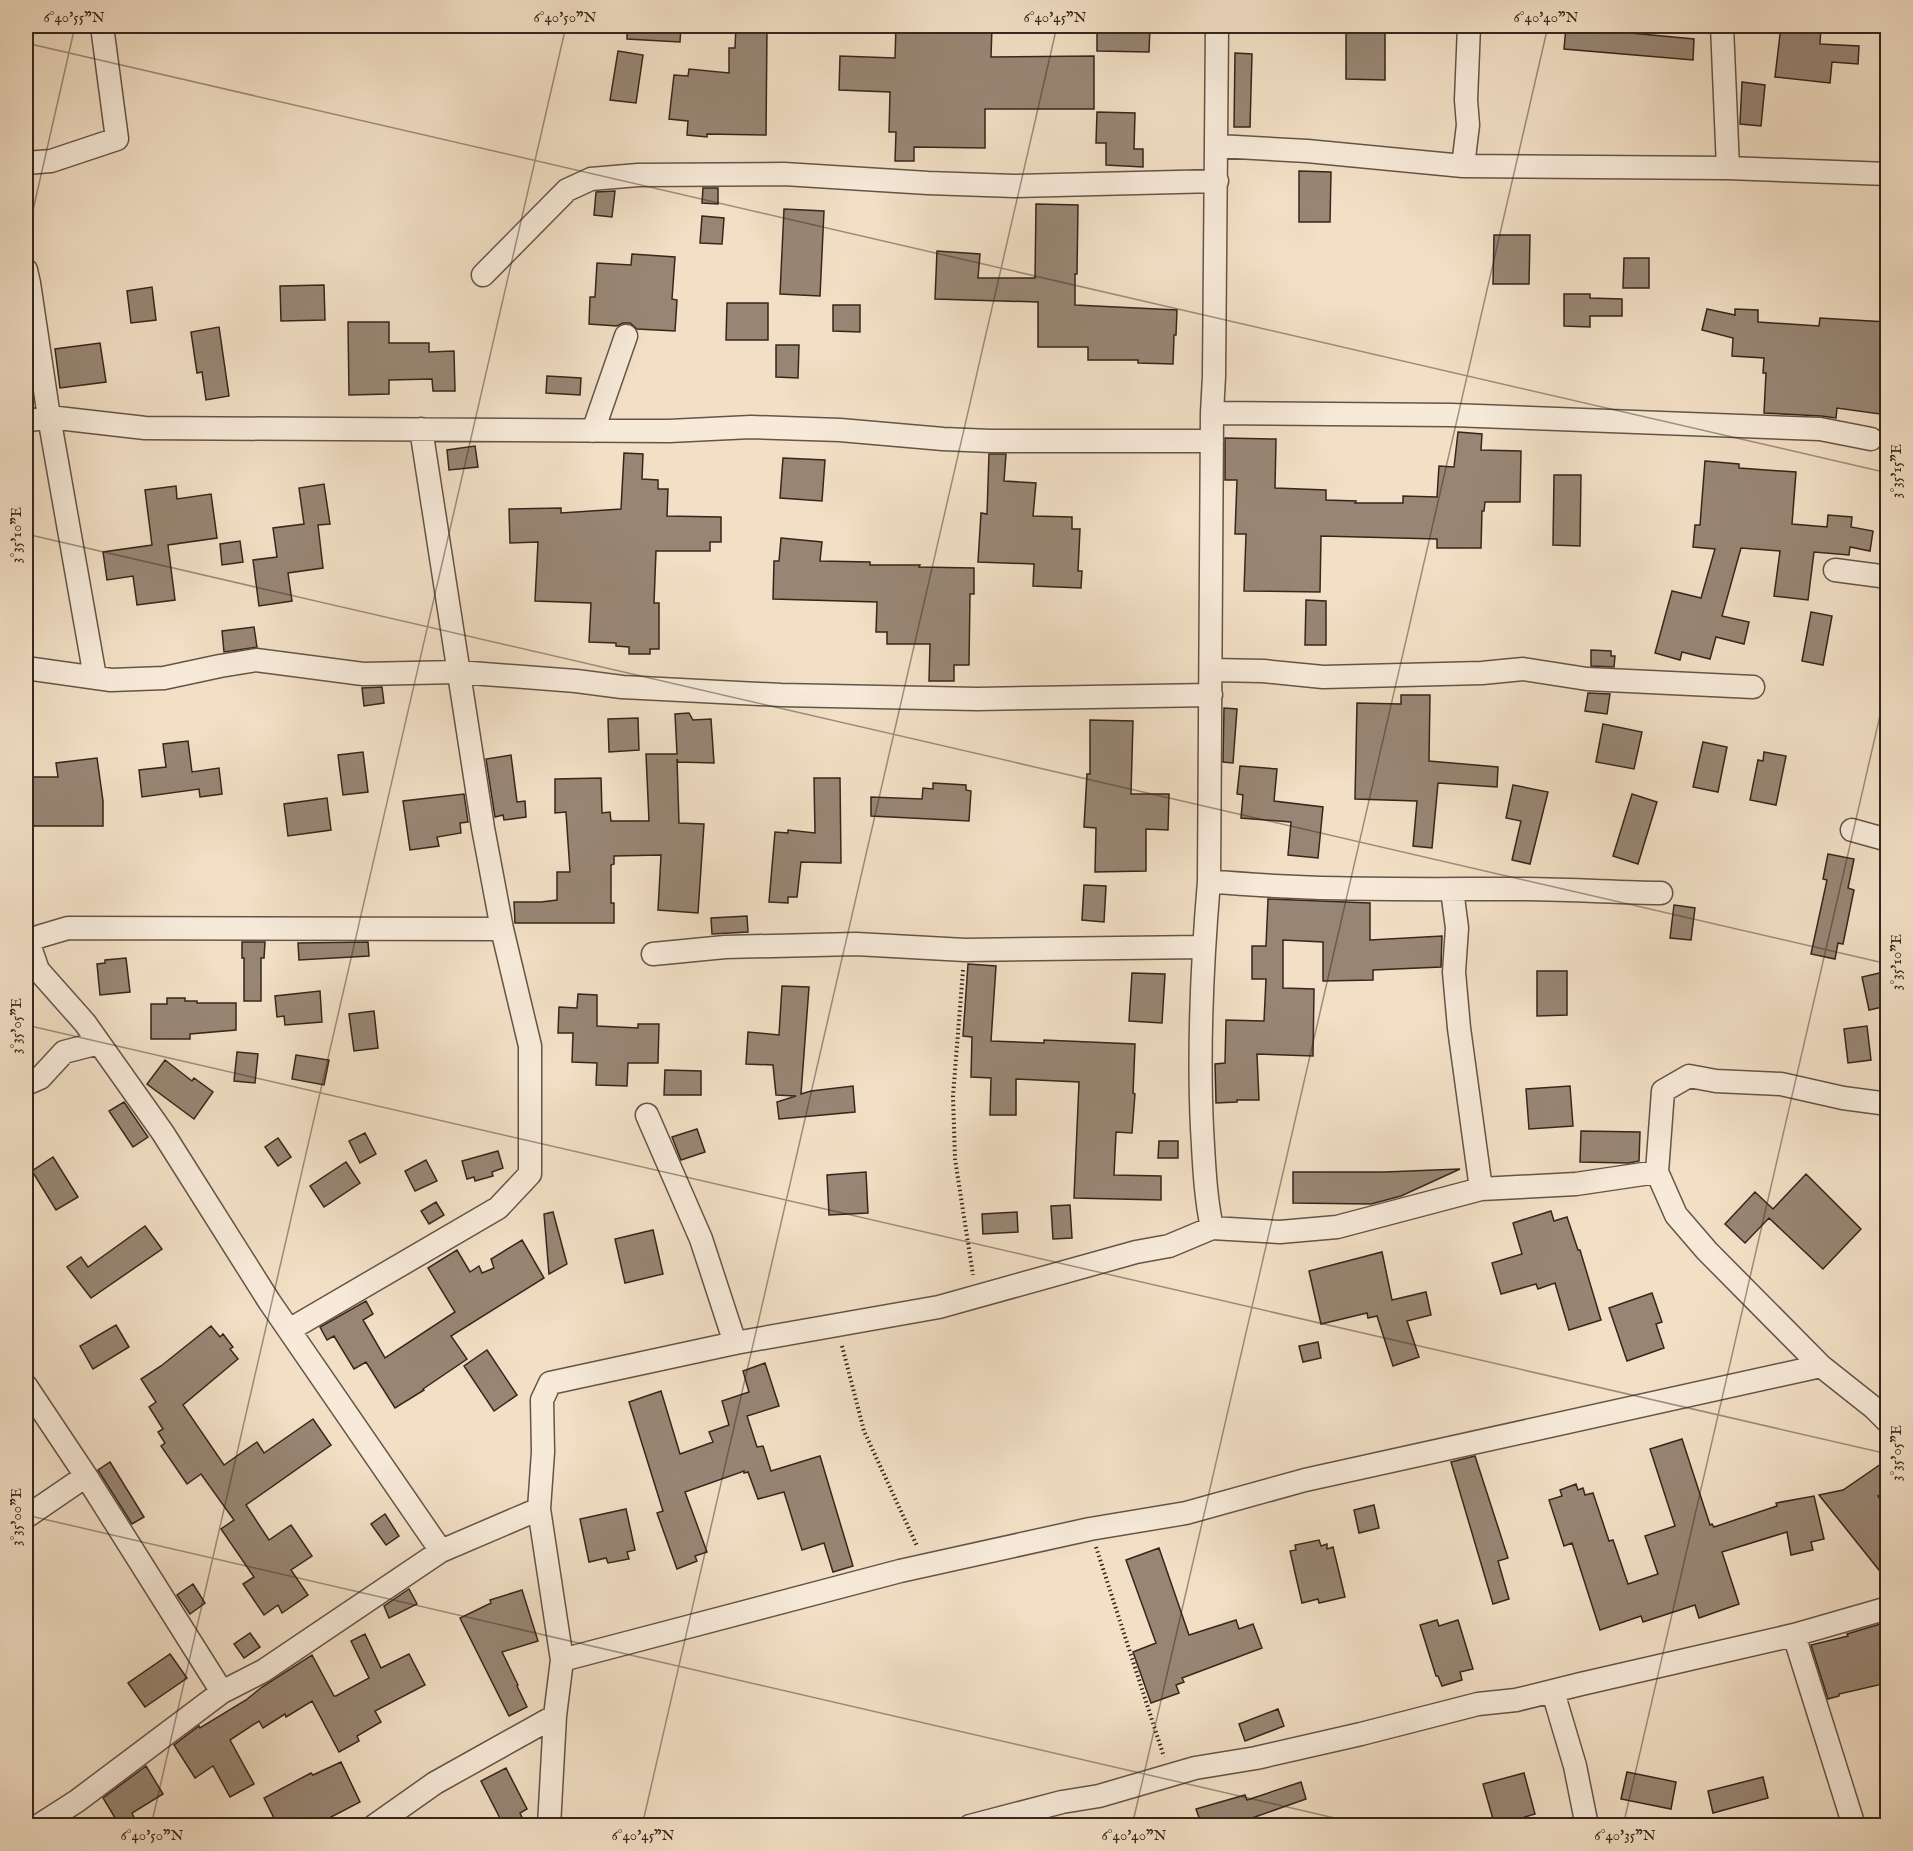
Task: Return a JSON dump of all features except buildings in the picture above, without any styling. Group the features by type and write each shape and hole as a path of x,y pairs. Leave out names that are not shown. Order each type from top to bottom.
{"street":[{"path":"26,163 51,160 117,139 102,26"},
{"path":"1212,1228 1205,1195 1199,1066 1203,947 1209,880 1212,413 1218,146 1217,26"},
{"path":"1463,166 1468,125 1466,100 1469,26"},
{"path":"1722,26 1728,168"},
{"path":"1218,146 1306,151 1463,166 1728,168 1887,174"},
{"path":"483,275 567,189 591,179 638,175 784,174 1014,186 1216,181"},
{"path":"26,270 49,417 95,677"},
{"path":"593,431 626,336"},
{"path":"1212,413 1451,415 1820,429 1871,439"},
{"path":"26,421 49,417 145,428 669,431 751,427 840,430 991,441 1212,441"},
{"path":"289,1330 498,1208 530,1174 530,1046 502,929 483,828 421,429"},
{"path":"1835,570 1887,576"},
{"path":"26,668 111,680 164,678 256,660 363,674 458,672 622,687 781,695 977,699 1211,695"},
{"path":"1210,669 1323,677 1482,673 1523,669 1587,679 1753,687"},
{"path":"1852,830 1887,840"},
{"path":"1209,880 1266,886 1354,890 1511,889 1661,893"},
{"path":"1452,890 1457,928 1454,972 1459,1028 1481,1189"},
{"path":"441,1551 289,1330 163,1133 85,1023 39,970 28,941 68,928 502,929"},
{"path":"652,954 725,947 856,944 965,950 1203,947"},
{"path":"26,1084 40,1077 64,1052 99,1043"},
{"path":"1887,1104 1843,1098 1781,1084 1716,1081 1689,1076 1663,1091 1657,1172 1676,1215 1707,1251 1821,1366 1874,1408 1887,1422"},
{"path":"647,1115 701,1239 735,1343"},
{"path":"549,1826 555,1716 562,1660 538,1509 543,1452 542,1400 550,1383 735,1343 939,1307 1136,1252 1169,1245 1212,1228 1280,1232 1337,1227 1481,1189 1576,1184 1657,1172"},
{"path":"562,1660 926,1566 1090,1529 1186,1513 1305,1480 1821,1366"},
{"path":"26,1386 86,1476 222,1692"},
{"path":"26,1517 86,1476"},
{"path":"38,1826 77,1801 222,1692 263,1671 441,1551 538,1509"},
{"path":"970,1826 1062,1802 1099,1796 1170,1775 1349,1737 1478,1704 1516,1700 1553,1692 1794,1635 1887,1608"},
{"path":"1794,1635 1854,1826"},
{"path":"1553,1692 1575,1766 1587,1826"},
{"path":"374,1826 435,1783 555,1716"}],"path":[{"path":"965,950 953,1096 955,1159 976,1297"},
{"path":"838,1325 864,1431 926,1566"},
{"path":"1090,1529 1170,1775"}]}
